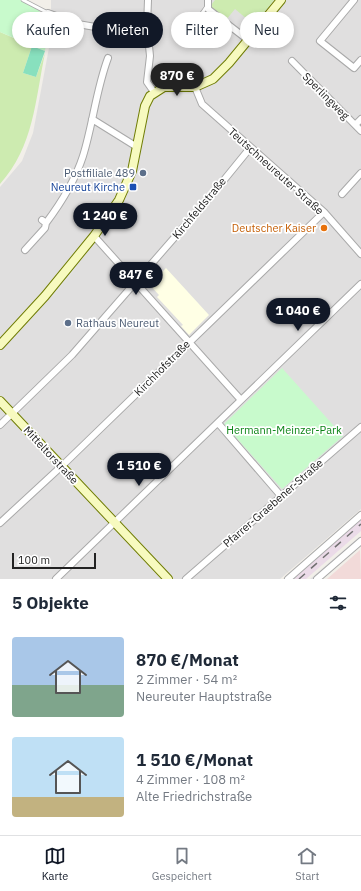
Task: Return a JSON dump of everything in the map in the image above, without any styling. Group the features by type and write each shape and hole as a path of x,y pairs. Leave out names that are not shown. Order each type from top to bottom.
{"street":[{"path":"148,0 148,12"},
{"path":"271,12 281,0"},
{"path":"354,0 320,41 354,68 361,60"},
{"path":"209,2 208,9 240,34"},
{"path":"149,48 150,56 148,82 154,92"},
{"path":"0,345 45,296 94,236 119,200 128,184 147,100 154,92 167,86 195,87 207,83 216,77 241,48"},
{"path":"25,250 46,228 44,222 64,197 77,171 92,119 100,78 108,58"},
{"name":"Sperlingweg","path":"292,61 361,131"},
{"name":"Teutschneureuter Straße","path":"195,87 202,104 324,212 361,254"},
{"path":"92,119 137,147"},
{"path":"355,125 361,119"},
{"name":"Kirchfeldstraße","path":"0,425 72,355 250,148"},
{"path":"342,194 361,173"},
{"name":"Kirchhofstraße","path":"0,523 62,467 189,341 324,212"},
{"path":"94,236 241,400"},
{"path":"56,579 361,284"},
{"name":"Mitteltorstraße","path":"0,401 168,579"},
{"path":"218,423 281,496"},
{"name":"Pfarrer-Graebener-Straße","path":"186,579 361,427"},
{"path":"288,579 361,515"},
{"path":"317,579 361,541"},
{"path":"62,574 67,579"}],"lane":[{"path":"23,0 46,12"},
{"path":"202,12 209,2"}],"shaded area":[{"path":"51,0 361,0 361,509 280,579 0,579 0,187 22,161 33,133 49,48 84,48 84,12 51,12"},
{"path":"74,265 77,267 53,297 51,295"},
{"path":"166,268 209,315 189,335 181,326 183,325 157,297 159,295 146,281 156,273 159,275"},
{"path":"361,519 361,531 306,579 294,579"},
{"path":"359,537 360,539 313,579 310,579"},
{"path":"360,550 361,579 327,579"}],"green space":[{"path":"0,0 20,0 39,10 40,12 12,12 12,37 0,32"},
{"path":"215,0 274,0 264,12 240,12 240,13 235,9 232,13 216,12 212,9 211,5"},
{"path":"0,32 12,37 12,48 31,48 23,73 36,77 45,53 32,122 27,139 11,169 0,184"},
{"path":"31,48 37,48 45,51 36,77 23,73"},
{"path":"38,48 45,48 45,51"},
{"name":"Hermann-Meinzer-Park","path":"282,368 343,436 282,489 224,424"}],"railway":[{"path":"299,579 361,524"}],"place":[{"name":"Postfiliale 489","path":"143,173"},
{"name":"Neureut Kirche","path":"133,187"},
{"name":"Deutscher Kaiser","path":"324,228"},
{"name":"Rathaus Neureut","path":"68,323"}]}
